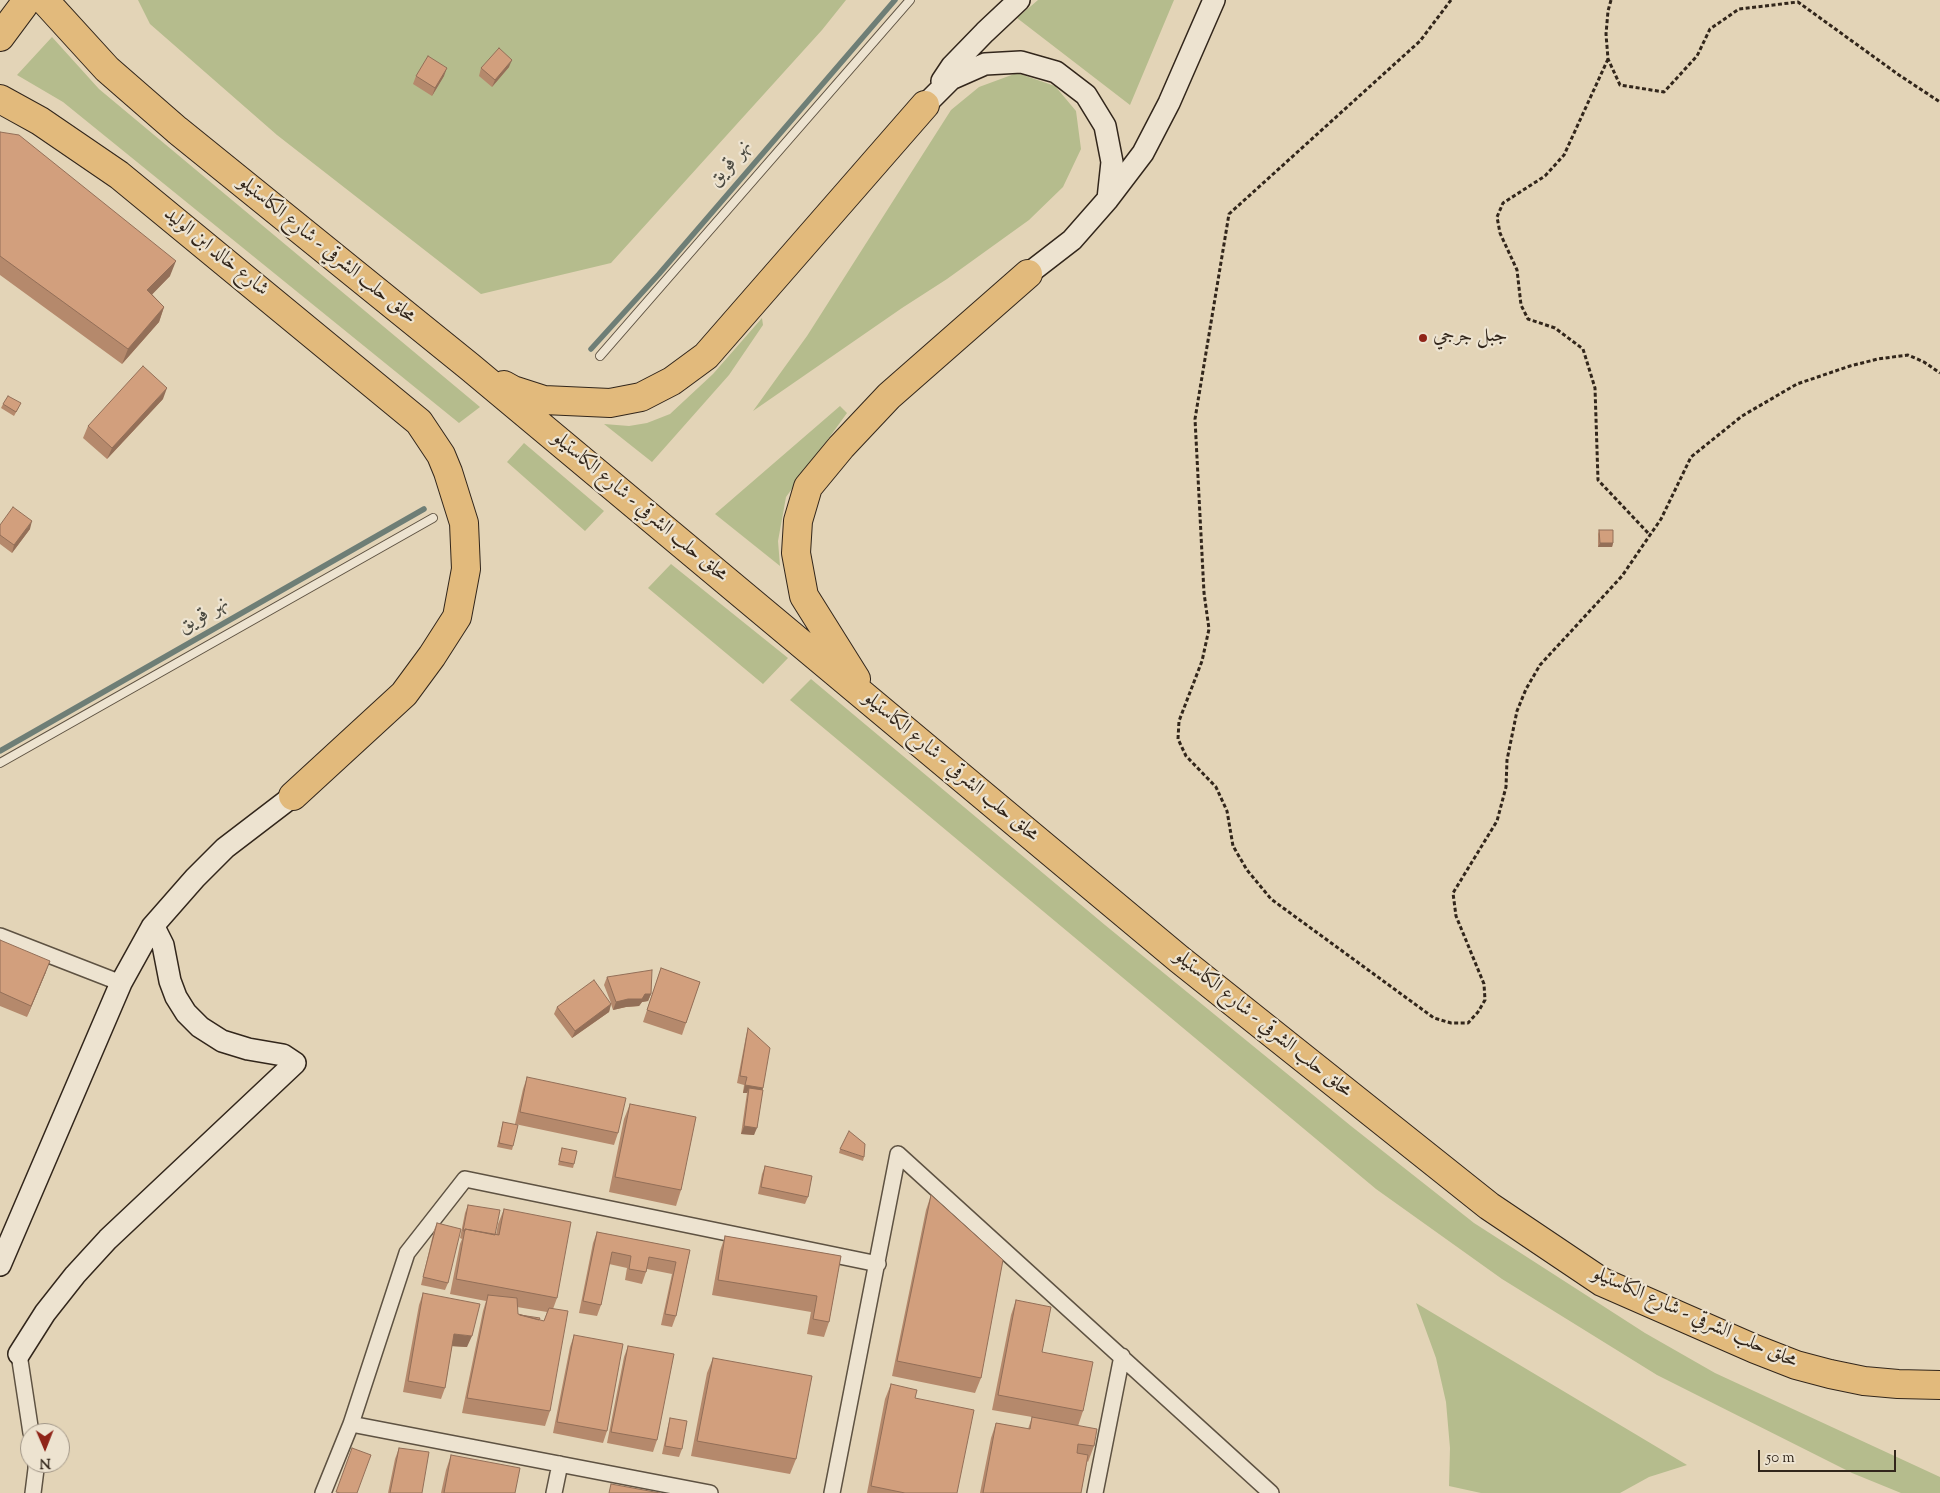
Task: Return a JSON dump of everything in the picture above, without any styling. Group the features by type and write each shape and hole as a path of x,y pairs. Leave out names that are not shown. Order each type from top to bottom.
{"highway":[{"path":"0,37 26,0"},
{"name":"محلق حلب الشرقي - شارع الكاستيلو","path":"44,0 108,69 177,130 470,367 1179,959 1489,1206 1602,1282 1796,1366 1864,1381 1940,1385"},
{"name":"شارع خالد ابن الوليد","path":"0,99 40,121 119,175 419,422 441,455 464,523 466,570 457,617 432,656 404,694 293,796"},
{"path":"470,367 513,390 544,400 610,403 641,397 672,381 706,356 925,105"},
{"path":"871,701 804,596 796,553 798,521 808,486 841,447 889,396 1028,274"}],"main road":[{"path":"925,105 952,66 984,32 1019,0"},
{"path":"1028,274 1072,240 1108,199 1144,153 1169,103 1214,0"},
{"path":"925,105 951,79 985,64 1021,62 1056,72 1086,94 1105,126 1112,162 1108,199"},
{"path":"0,1265 121,983 152,927 194,878 225,848 293,796"},
{"path":"19,1354 45,1313 75,1275 108,1239 295,1062 283,1055 248,1049 222,1041 200,1027 186,1013 176,997 170,981 163,946 152,927"}],"street":[{"path":"0,936 121,983"},
{"path":"832,1493 898,1154 1271,1493"},
{"path":"323,1493 351,1424 407,1253 465,1179 878,1264"},
{"path":"19,1354 29,1423"},
{"path":"1095,1493 1122,1356"},
{"path":"351,1424 710,1493"},
{"path":"554,1493 560,1464"},
{"path":"32,1493 35,1473"}],"lane":[{"path":"600,356 910,0"},
{"path":"0,763 433,518"}],"path":[{"path":"1451,0 1420,41 1229,214 1195,419 1204,593 1209,629 1202,661 1179,721 1178,739 1186,756 1216,787 1227,812 1233,846 1247,870 1271,899 1434,1018 1452,1023 1468,1024 1485,1000 1484,984 1456,916 1453,893 1497,821 1506,787 1507,760 1517,712 1526,689 1540,665 1622,576 1661,519 1691,457 1742,416 1798,384 1850,366 1878,359 1908,355 1924,362 1940,373"},
{"path":"1611,0 1606,34 1608,59 1620,85 1664,92 1697,56 1710,29 1739,9 1798,2 1899,75 1940,102"},
{"path":"1608,59 1564,155 1544,176 1503,203 1496,217 1500,233 1517,270 1521,305 1528,319 1555,328 1583,349 1595,388 1598,480 1650,535"}],"green space":[{"path":"138,0 846,0 822,30 611,263 481,294 277,135 150,24"},
{"path":"1038,0 1174,0 1130,105 1017,18"},
{"path":"52,37 99,89 480,407 459,423 63,102 17,75"},
{"path":"1017,73 1055,86 1076,111 1081,149 1063,187 1029,220 947,279 753,411 807,336 951,110 979,87"},
{"path":"762,318 763,325 729,375 652,462 604,424 629,426 647,423 670,414 713,374"},
{"path":"840,406 847,413 786,497 778,541 780,566 715,514"},
{"path":"524,443 604,511 585,531 507,462"},
{"path":"671,564 788,658 763,684 648,588"},
{"path":"811,679 1105,925 1351,1126 1474,1223 1645,1333 1715,1373 1940,1477 1940,1493 1901,1493 1852,1473 1657,1375 1502,1279 1376,1189 790,700"},
{"path":"1416,1303 1687,1465 1649,1477 1620,1493 1481,1493 1449,1486 1450,1448 1446,1402 1436,1358"}],"building":[{"path":"499,48 512,60 495,80 481,68"},
{"path":"428,56 447,68 435,88 416,76"},
{"path":"0,132 19,135 176,261 147,290 164,307 128,349 0,256"},
{"path":"143,366 167,388 112,448 88,426"},
{"path":"8,396 21,403 16,412 3,404"},
{"path":"13,507 32,521 14,545 0,535 0,525"},
{"path":"1599,530 1613,530 1613,543 1600,543"},
{"path":"0,940 50,961 31,1006 0,992"},
{"path":"661,968 700,982 686,1023 647,1010"},
{"path":"652,970 651,994 645,994 642,999 628,999 616,1002 607,977"},
{"path":"594,980 611,1004 575,1031 557,1007"},
{"path":"748,1028 770,1048 763,1088 745,1085 747,1077 740,1076"},
{"path":"527,1077 626,1098 618,1133 520,1112"},
{"path":"749,1088 763,1090 757,1128 744,1126"},
{"path":"630,1104 696,1117 681,1190 615,1177"},
{"path":"503,1122 518,1125 513,1146 499,1143"},
{"path":"849,1131 865,1144 864,1157 840,1149"},
{"path":"562,1148 577,1151 574,1164 559,1161"},
{"path":"765,1166 812,1176 808,1197 761,1187"},
{"path":"931,1195 1003,1260 981,1378 897,1361"},
{"path":"468,1205 500,1210 495,1235 465,1229 463,1231"},
{"path":"504,1209 571,1222 557,1298 456,1279 465,1229 499,1235"},
{"path":"437,1223 461,1229 448,1283 423,1277"},
{"path":"597,1232 690,1250 676,1316 665,1314 676,1262 649,1257 646,1272 629,1269 631,1256 612,1252 601,1305 583,1301"},
{"path":"725,1236 841,1256 829,1322 813,1319 817,1296 718,1280"},
{"path":"423,1293 480,1304 472,1336 454,1334 445,1388 408,1381"},
{"path":"488,1295 517,1298 518,1314 544,1321 549,1308 568,1311 550,1411 467,1398"},
{"path":"1016,1300 1051,1307 1042,1352 1093,1362 1083,1411 998,1395"},
{"path":"520,1315 540,1318 539,1320"},
{"path":"574,1335 623,1344 607,1431 557,1422"},
{"path":"628,1346 674,1354 657,1440 611,1432"},
{"path":"713,1358 812,1376 796,1459 697,1441"},
{"path":"891,1384 917,1390 915,1398 974,1410 957,1493 905,1493 871,1486"},
{"path":"1032,1417 1097,1429 1094,1446 1078,1444 1077,1453 1088,1455 1081,1493 983,1493 996,1423 1030,1429"},
{"path":"670,1418 687,1421 682,1449 665,1446"},
{"path":"352,1448 371,1455 357,1493 336,1492"},
{"path":"399,1448 429,1452 422,1493 390,1493"},
{"path":"451,1455 520,1468 515,1493 444,1493"},
{"path":"611,1484 660,1493 609,1493"}],"waterway":[{"name":"نهر قويق","path":"591,349 659,274 895,0"},
{"name":"نهر قويق","path":"0,751 424,509"}],"place":[{"name":"جبل جرجي","path":"1423,338"}]}
